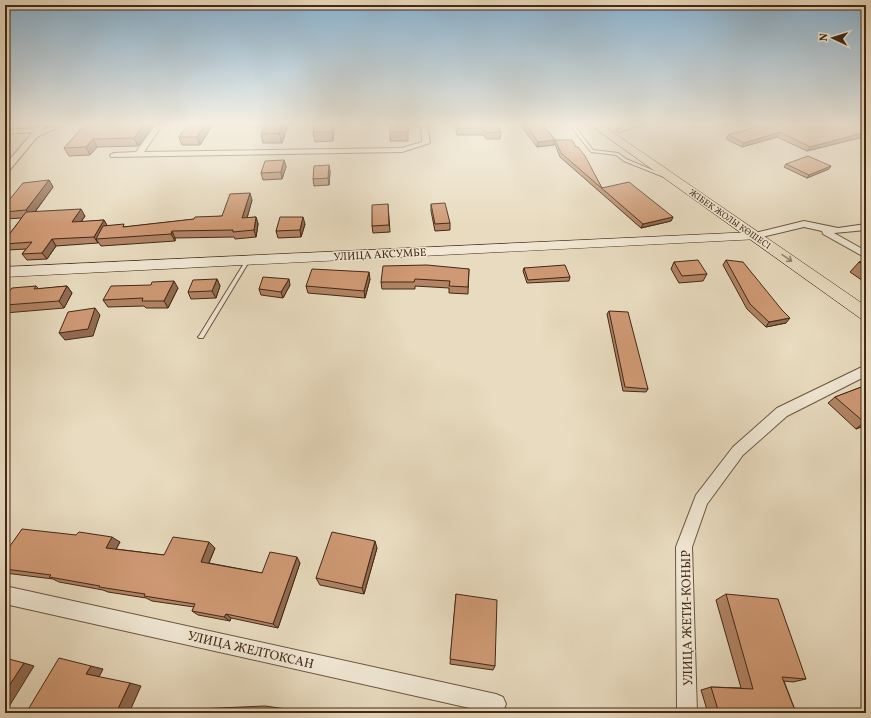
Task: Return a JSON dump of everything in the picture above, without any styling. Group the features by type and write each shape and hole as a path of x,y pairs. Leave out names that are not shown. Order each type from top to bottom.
{"main road":[{"name":"ЖІБЕК ЖОЛЫ КӨШЕСІ","path":"642,158 866,314"},
{"name":"ЖІБЕК ЖОЛЫ КӨШЕСІ","path":"660,158 866,298"},
{"name":"УЛИЦА АКСУМБЕ","path":"5,272 754,236"}],"street":[{"path":"5,170 15,158"},
{"path":"754,236 804,224 838,231 866,227"},
{"path":"816,226 866,255"},
{"name":"УЛИЦА ЖЕТИ-КОНЫР","path":"687,713 684,547 701,500 738,451 782,412 866,370"},
{"name":"УЛИЦА ЖЕЛТОКСАН","path":"5,595 496,704"}],"lane":[{"path":"622,158 670,177"},
{"path":"201,337 248,260"}],"building":[{"path":"566,158 586,158 602,188 629,182 673,217 643,224"},
{"path":"804,158 811,158 831,166 809,175 786,164"},
{"path":"284,160 281,172 261,173 265,161"},
{"path":"329,165 328,178 313,179 314,166"},
{"path":"49,180 26,210 5,212 5,205 23,183"},
{"path":"250,193 242,218 256,217 254,230 233,232 233,230 172,231 171,234 96,239 103,226 124,224 123,227 194,219 195,217 222,216 230,194"},
{"path":"445,203 450,223 435,224 431,204"},
{"path":"388,204 389,225 372,226 372,205"},
{"path":"81,209 72,222 104,220 94,237 52,239 42,253 22,254 32,242 5,244 5,240 26,212"},
{"path":"280,217 303,217 300,230 276,231"},
{"path":"698,260 707,274 682,276 674,262"},
{"path":"726,260 743,262 790,318 769,322 750,304"},
{"path":"866,260 866,266 859,262"},
{"path":"427,265 469,269 468,287 449,286 450,281 415,279 414,282 381,282 383,266"},
{"path":"565,265 570,277 528,280 524,268"},
{"path":"312,269 369,272 364,291 306,286"},
{"path":"263,277 289,279 281,292 259,289"},
{"path":"217,279 212,291 188,292 193,280"},
{"path":"174,281 164,301 142,301 143,298 103,300 111,286 151,285 152,282"},
{"path":"36,286 34,289 67,286 59,301 5,305 5,297 12,288"},
{"path":"95,308 88,329 59,333 68,312"},
{"path":"609,311 628,312 648,389 625,387"},
{"path":"864,386 866,387 866,421 864,422 835,397"},
{"path":"22,529 76,535 79,532 112,537 106,548 164,555 173,537 209,542 201,562 262,573 270,552 297,557 273,624 226,614 224,617 192,611 195,604 144,596 145,594 49,577 51,575 5,569 5,553"},
{"path":"332,532 375,541 362,588 316,578"},
{"path":"456,594 497,600 495,666 450,659"},
{"path":"726,594 778,599 806,679 782,677 796,713 719,713 711,687 753,689"},
{"path":"5,658 24,663 5,692"},
{"path":"59,658 91,666 86,674 130,683 116,713 26,713"},
{"path":"265,706 301,711 301,713 196,713 197,709"}]}
